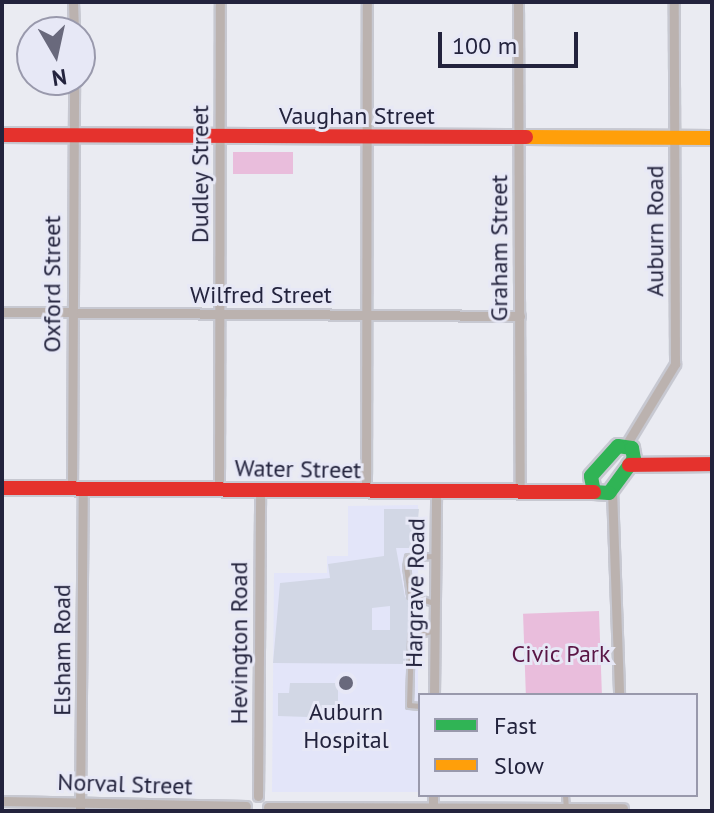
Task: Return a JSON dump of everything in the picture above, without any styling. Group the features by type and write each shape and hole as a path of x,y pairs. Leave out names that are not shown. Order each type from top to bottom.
{"street":[{"name":"Dudley Street","path":"219,490 220,2"},
{"path":"366,492 367,2"},
{"name":"Graham Street","path":"518,2 520,493"},
{"name":"Auburn Road","path":"626,445 674,369 674,2"},
{"name":"Oxford Street","path":"74,96 72,313 78,488"},
{"name":"Vaughan Street","path":"2,135 712,138"},
{"name":"Wilfred Street","path":"2,312 520,316"},
{"path":"594,492 593,472 626,445 635,455 612,490 619,693"},
{"path":"629,465 712,464"},
{"name":"Water Street","path":"2,488 520,493 612,490"},
{"name":"Elsham Road","path":"78,488 80,806"},
{"name":"Hevington Road","path":"258,796 260,490"},
{"name":"Hargrave Road","path":"434,693 436,492"},
{"path":"246,809 258,796 268,809 623,810"},
{"name":"Norval Street","path":"2,801 80,806 246,809"}],"lane":[{"path":"435,556 408,557 406,567 410,595 435,603"},
{"path":"418,706 409,705 411,636 435,630"},
{"path":"565,797 566,809"}],"shaded area":[{"name":"Auburn Hospital","path":"418,505 418,792 272,792 274,573 327,573 327,556 348,556 348,506"}],"green space":[{"path":"233,152 293,152 293,174 233,174"},
{"name":"Civic Park","path":"599,611 602,693 526,693 523,614"}],"building":[{"path":"384,509 419,509 415,548 396,548 405,597 414,602 405,664 273,663 280,583 330,578 328,564 384,556","holes":["390,606 390,630 372,630 372,608"]},
{"path":"290,683 338,683 338,718 278,716 278,693 289,693"}],"traffic: fast":[{"path":"618,446 632,448 634,459 609,493 594,492 591,476 618,446"}],"traffic: slow":[{"path":"526,137 712,138"}],"traffic: jam":[{"path":"2,135 526,137"},
{"path":"629,465 712,464"},
{"path":"2,488 594,492"}],"place":[{"name":"Auburn Hospital","path":"346,683"}]}
